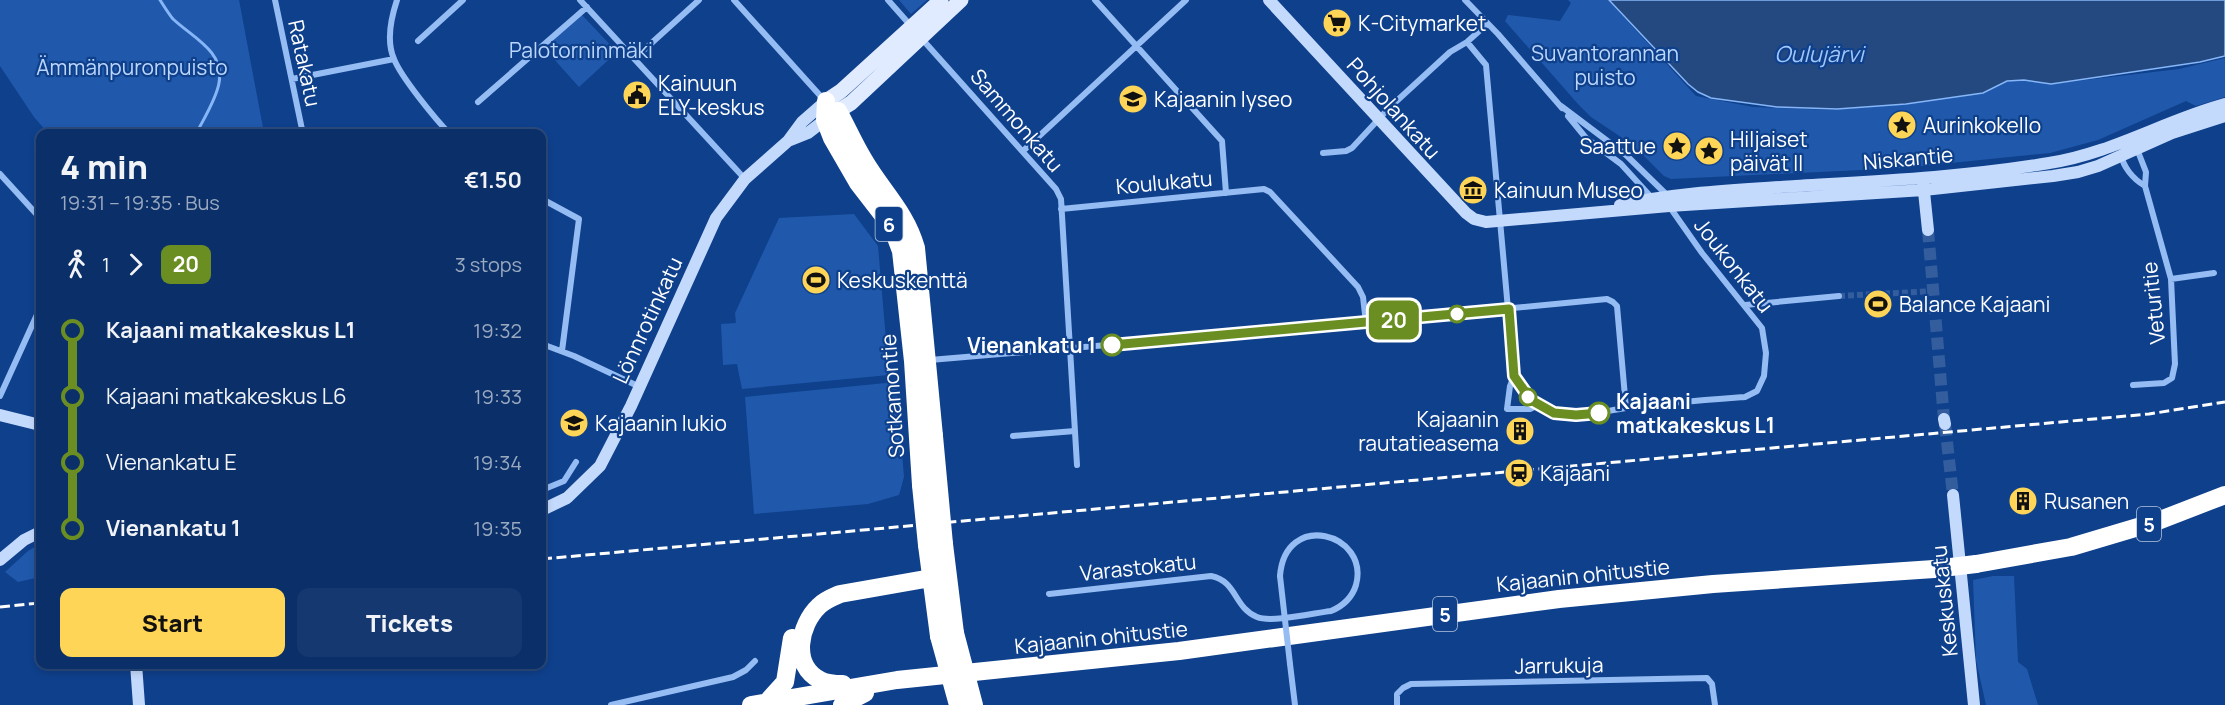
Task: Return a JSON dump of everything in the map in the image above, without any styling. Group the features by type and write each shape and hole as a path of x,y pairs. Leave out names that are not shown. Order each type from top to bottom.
{"highway":[{"name":"Sotkamontie","path":"829,111 832,138 858,183 892,227 901,251 934,436 935,571 958,705"},
{"name":"Sotkamontie","path":"920,361 921,485 935,544"},
{"name":"Kajaanin ohitustie","path":"801,705 897,680 1241,644 1559,599 1713,584 1934,569 1976,564 2071,547 2155,522 2225,495"},
{"path":"862,690 820,681 807,670 802,657 801,642 810,618 821,604 840,594 935,571"},
{"path":"759,703 785,682 796,624 806,605 816,596 829,587 852,580 935,571"},
{"name":"Sotkamontie","path":"947,634 974,705"},
{"name":"Kajaanin ohitustie","path":"759,703 862,690"},
{"path":"842,705 862,690"}],"main road":[{"name":"Lönnrotinkatu","path":"829,111 840,91 941,0"},
{"name":"Lönnrotinkatu","path":"829,111 851,103 961,0"}],"street":[{"name":"Ratakatu","path":"275,0 302,129"},
{"path":"397,0 390,25 394,59 418,95 446,129"},
{"path":"418,41 463,0"},
{"path":"580,0 745,179"},
{"path":"635,58 699,0"},
{"path":"734,0 829,111"},
{"name":"Sammonkatu","path":"888,0 1056,189 1061,200 1077,465"},
{"path":"1095,0 1222,141 1226,193"},
{"path":"1023,151 1186,0"},
{"name":"Pohjolankatu","path":"1269,0 1466,213 1474,219 1486,222 1502,221"},
{"path":"1465,0 1561,106 1586,138 1621,164 1651,198"},
{"path":"478,102 587,7"},
{"path":"1323,153 1346,151 1352,148 1389,108 1450,52 1467,42 1487,24"},
{"path":"1467,42 1486,65 1502,221 1514,376 1510,386 1507,409 1530,409 1538,405"},
{"path":"292,79 394,59"},
{"name":"Niskantie","path":"1923,184 2076,158 2196,112 2225,104"},
{"name":"Joukonkatu","path":"1561,106 1626,155 1668,201 1702,253 1758,321 1764,336 1766,370 1763,382 1756,392 1745,397 1626,408"},
{"name":"Lönnrotinkatu","path":"546,508 567,498 600,466 640,387 716,218 745,179 788,141 802,122 829,111"},
{"name":"Lönnrotinkatu","path":"788,141 808,133 829,111"},
{"name":"Niskantie","path":"1502,221 1587,213 1668,201 2078,172 2172,133 2225,116"},
{"path":"2121,156 2124,141 2137,149"},
{"name":"Veturitie","path":"2133,385 2164,383 2172,378 2175,371 2171,279 2145,186 2146,172 2137,149"},
{"name":"Veturitie","path":"2121,156 2136,180 2145,186"},
{"path":"0,174 36,214"},
{"path":"1923,184 1928,230"},
{"name":"Koulukatu","path":"1061,208 1264,189 1270,192 1358,287 1363,297 1366,322"},
{"name":"Niskantie","path":"1587,213 1651,198 1668,201"},
{"path":"546,201 579,219 562,351"},
{"path":"2171,279 2214,273"},
{"path":"1745,305 1839,296"},
{"path":"920,361 1606,299 1617,306 1626,408 1576,415 1554,413 1538,405 1524,392 1514,376"},
{"path":"0,396 36,317"},
{"path":"546,345 640,387"},
{"path":"0,415 36,424"},
{"path":"1013,436 1075,431"},
{"path":"546,489 564,482 576,462"},
{"name":"Keskuskatu","path":"1953,495 1974,704"},
{"path":"0,560 24,540 36,534"},
{"name":"Varastokatu","path":"1049,594 1211,576 1221,578 1229,585 1248,612 1255,617 1267,619 1306,615 1340,607 1354,592 1357,572 1355,560 1347,548 1332,537 1315,535 1295,541 1284,555 1280,576 1290,664 1295,705"},
{"path":"611,705 733,677 746,670 755,661"},
{"path":"136,669 140,705"},
{"name":"Jarrukuja","path":"1397,705 1397,694 1411,684 1707,678 1715,694 1715,705"}],"green space":[{"name":"Ämmänpuronpuisto","path":"0,0 239,0 263,129 44,129 0,66"},
{"path":"899,0 927,0 911,14"},
{"name":"Suvantorannan puisto","path":"1568,0 1608,0 1696,96 1753,107 1832,110 1906,104 1983,93 2007,81 2024,80 2051,84 2179,69 2225,58 2225,97 2196,106 2186,101 2098,140 2050,153 1902,168 1671,179 1664,176 1633,145 1591,117 1505,21 1508,15 1560,21 1571,3"},
{"name":"Palotorninmäki","path":"582,15 617,52 579,87 544,48"},
{"name":"Keskuskenttä","path":"854,214 878,246 889,375 742,389 737,364 723,365 721,324 736,323 735,313 779,218"},
{"path":"896,382 904,477 899,495 868,504 754,514 745,397"},
{"path":"36,546 36,578 18,582 5,572"},
{"path":"1993,576 2014,576 2018,662 2027,669 2038,705 1986,705 1976,660 1973,580"}],"water":[{"name":"Oulujärvi","path":"1609,0 2225,0 2225,56 2200,62 2051,84 2024,80 2007,81 1983,93 1906,104 1837,109 1777,107 1711,98 1698,92"}],"waterway":[{"path":"160,0 173,19 212,53 220,72 213,102 199,129"}],"tunnel":[{"path":"1928,230 1944,419"},
{"path":"1839,296 1935,291"},
{"path":"1945,424 1953,495"}],"railway":[{"path":"546,559 2149,414 2225,402"},
{"path":"0,607 36,603"}],"bus line":[{"name":"20","path":"1112,345 1509,309 1514,376 1531,400 1554,413 1576,415 1599,413"}],"place":[{"name":"K-Citymarket","path":"1337,23"},
{"name":"Kainuun ELY-keskus","path":"637,95"},
{"name":"Kajaanin lyseo","path":"1133,99"},
{"name":"Aurinkokello","path":"1902,125"},
{"name":"Saattue","path":"1677,146"},
{"name":"Hiljaiset päivät II","path":"1709,151"},
{"name":"Kainuun Museo","path":"1473,190"},
{"name":"Keskuskenttä","path":"816,280"},
{"name":"Balance Kajaani","path":"1878,304"},
{"name":"Vienankatu 1","path":"1112,345"},
{"name":"Kajaani matkakeskus L1","path":"1599,413"},
{"name":"Kajaanin lukio","path":"574,423"},
{"name":"Kajaanin rautatieasema","path":"1520,431"},
{"name":"Kajaani","path":"1519,473"},
{"name":"Rusanen","path":"2023,501"}]}
